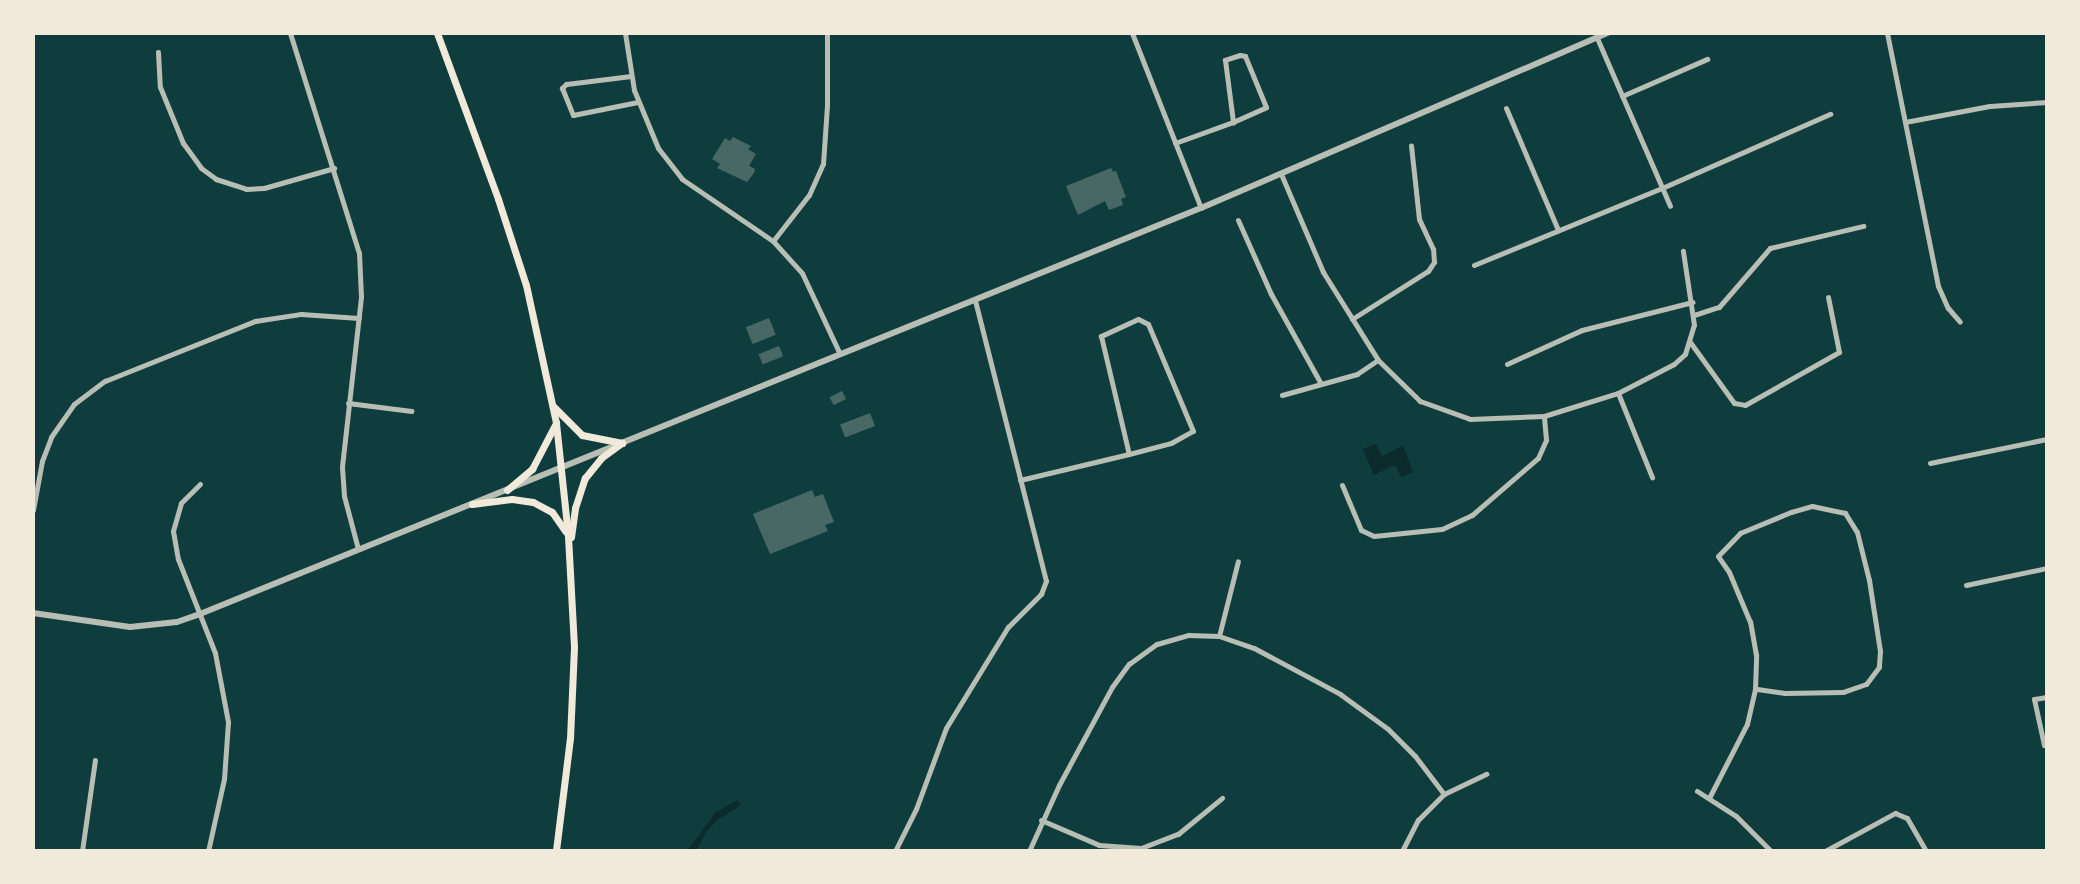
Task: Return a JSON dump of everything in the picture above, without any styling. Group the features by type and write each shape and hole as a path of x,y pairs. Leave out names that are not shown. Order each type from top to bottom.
{"main road":[{"path":"438,33 516,253 556,423 569,551 573,688 566,783 556,851"},
{"path":"553,406 582,435 622,443"},
{"path":"507,490 532,469 556,423"},
{"path":"569,551 575,508 585,478 601,458 622,443"},
{"path":"472,504 512,499 543,506 560,522 568,536"}],"street":[{"path":"290,33 359,253 359,318 342,467 344,496 358,549"},
{"path":"625,33 638,102 658,148 682,179 773,241 807,281 840,355"},
{"path":"773,241 809,195 823,164 827,106 827,33"},
{"path":"1132,33 1201,208"},
{"path":"33,613 130,627 177,622 200,614 1201,208 1608,33"},
{"path":"1887,33 1938,286 1948,308 1959,322"},
{"path":"1597,38 1670,206"},
{"path":"158,52 160,87 183,143 201,168 216,179 230,186 264,188 334,168"},
{"path":"1175,144 1233,122 1266,107 1245,56 1240,55 1225,60 1233,122"},
{"path":"1622,96 1707,59"},
{"path":"631,76 566,84 562,88 573,115 638,102"},
{"path":"1905,122 1990,106 2047,102"},
{"path":"1506,108 1558,230"},
{"path":"1474,265 1662,188 1830,114"},
{"path":"1352,320 1428,271 1434,262 1433,249 1419,219 1411,145"},
{"path":"1281,174 1323,272 1378,360 1411,393 1432,407 1470,419 1544,416 1618,393 1674,364 1685,354 1690,342 1694,315 1683,251"},
{"path":"1238,220 1271,295 1320,382"},
{"path":"1694,315 1719,307 1770,248 1863,226"},
{"path":"1690,342 1734,403 1745,405 1839,352 1828,297"},
{"path":"895,851 916,809 946,728 1008,627 1044,588 1045,572 975,300"},
{"path":"1507,364 1582,330 1693,302"},
{"path":"33,510 42,461 62,419 90,391 255,321 301,314 359,318"},
{"path":"1020,480 1129,454 1171,443 1193,431 1148,324 1138,319 1101,336 1129,454"},
{"path":"1282,395 1320,382 1357,374 1378,360"},
{"path":"1618,393 1652,477"},
{"path":"348,403 411,411"},
{"path":"1342,485 1361,530 1374,536 1442,529 1472,514 1531,465 1546,440 1544,416"},
{"path":"1930,463 2047,439"},
{"path":"33,459 42,461"},
{"path":"200,484 181,503 173,531 178,559 215,653 228,722 224,779 208,851"},
{"path":"1709,798 1747,724 1755,689 1756,656 1750,622 1729,572 1718,556 1740,533 1812,506 1845,513 1857,532 1873,600 1880,651 1879,667 1866,684 1843,692 1784,693 1755,689"},
{"path":"1219,636 1238,561"},
{"path":"1966,585 2047,568"},
{"path":"1029,851 1041,820 1112,687 1129,664 1144,651 1173,638 1189,635 1219,636 1254,648 1307,674 1366,712 1415,756 1444,794"},
{"path":"2047,697 2034,699 2044,745 2047,744"},
{"path":"82,851 95,760"},
{"path":"1402,851 1418,820 1444,794 1486,774"},
{"path":"1697,791 1755,832 1771,851"},
{"path":"1041,820 1099,845 1141,849 1178,834 1222,799"},
{"path":"1825,851 1895,813 1908,818 1926,851"}],"water":[{"path":"1376,444 1382,456 1403,446 1413,472 1401,477 1395,465 1374,475 1363,449"},
{"path":"738,800 741,805 716,821 706,832 696,851 687,851 716,812"}],"building":[{"path":"733,137 751,146 748,149 756,154 749,166 755,169 754,173 747,182 717,168 720,164 712,159 725,138 730,141"},
{"path":"1111,168 1113,172 1116,171 1126,197 1121,199 1123,205 1109,210 1105,201 1078,215 1066,186"},
{"path":"769,318 776,335 753,344 746,327"},
{"path":"779,346 783,356 763,364 759,354"},
{"path":"842,391 846,399 834,405 830,397"},
{"path":"870,413 875,426 845,438 840,424"},
{"path":"812,490 815,497 823,494 834,522 825,525 828,531 770,554 753,514"}]}
